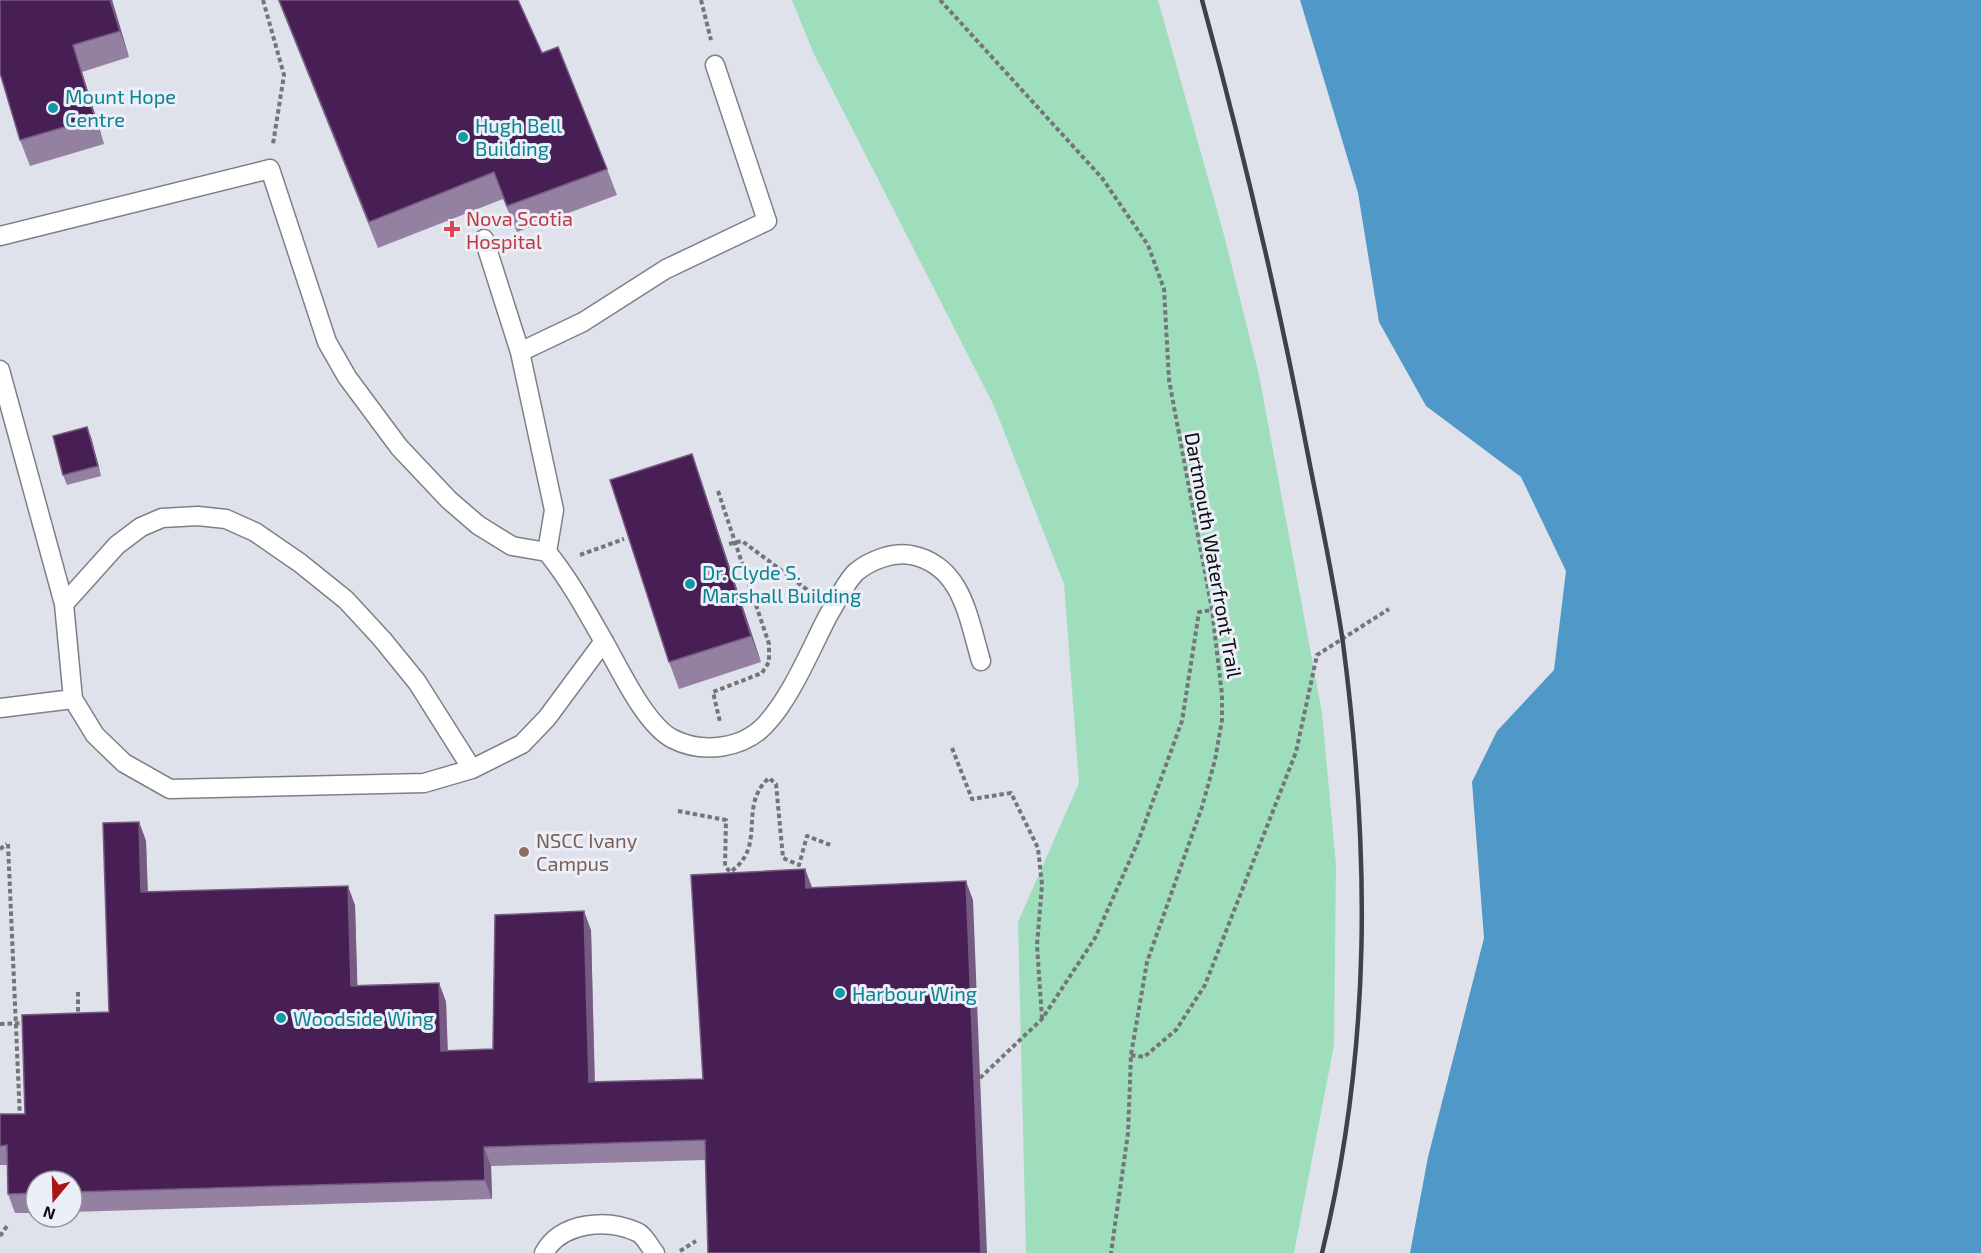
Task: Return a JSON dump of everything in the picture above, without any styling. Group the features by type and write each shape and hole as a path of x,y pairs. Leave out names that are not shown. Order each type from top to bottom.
{"lane":[{"path":"520,352 583,322 666,269 767,221 715,65"},
{"path":"0,236 270,169 327,342 347,377 399,447 449,500 478,525 512,546 552,558"},
{"path":"484,239 520,352 554,510 552,558 604,641 627,685 656,724 672,739 711,749 746,739 765,725 782,701 833,608 856,573 877,559 900,553 927,558 946,571 963,599 981,661"},
{"path":"0,370 64,604 73,699 96,735 123,763 170,789 424,783 472,769 522,744 547,717 604,641"},
{"path":"64,604 117,545 141,527 162,519 198,516 226,519 255,532 300,562 346,600 417,682 472,769"},
{"path":"0,708 73,699"},
{"path":"544,1253 570,1229 603,1223 639,1232 655,1253"}],"path":[{"path":"263,0 284,75 270,169"},
{"path":"701,0 716,59 715,65"},
{"name":"Dartmouth Waterfront Trail","path":"940,0 1102,178 1148,244 1164,290 1169,381 1212,610 1222,695 1222,720 1215,760 1147,962 1131,1056 1128,1133 1111,1253"},
{"path":"718,491 769,644 770,662 762,673 713,692 726,746"},
{"path":"552,558 624,539"},
{"path":"729,544 742,541 833,608"},
{"path":"1131,1056 1144,1057 1176,1030 1206,985 1296,752 1317,655 1389,609"},
{"path":"980,1078 1042,1019 1095,938 1138,842 1182,721 1199,612 1212,610"},
{"path":"952,748 972,799 1011,793 1038,848 1042,885 1037,945 1042,1019"},
{"path":"678,811 726,820 725,866 730,872 740,866 747,852 753,833 752,810 757,788 769,778 776,784 783,858 799,865 807,836 833,846"},
{"path":"0,849 8,844 20,1125"},
{"path":"78,992 78,1022"},
{"path":"0,1024 37,1023"},
{"path":"0,1236 7,1226"},
{"path":"676,1253 696,1240"}],"green space":[{"path":"792,0 1158,0 1224,235 1259,375 1322,713 1336,865 1334,1045 1294,1253 1026,1253 1018,922 1079,783 1064,584 994,406 813,52"}],"water":[{"path":"1300,0 1981,0 1981,1253 1410,1253 1428,1157 1484,938 1472,782 1497,731 1554,670 1566,571 1521,477 1426,406 1379,322 1358,193"}],"building":[{"name":"Mount Hope Centre","path":"0,0 110,0 120,31 73,45 95,118 20,140 0,73"},
{"name":"Hugh Bell Building","path":"279,0 518,0 542,53 558,47 607,169 507,206 494,172 369,222"},
{"path":"87,427 98,466 63,475 53,436"},
{"name":"Dr. Clyde S. Marshall Building","path":"692,454 751,636 669,662 610,480"},
{"path":"139,822 141,892 348,886 351,986 439,983 441,1051 493,1049 495,915 584,911 589,1082 703,1079 691,875 805,869 806,888 966,881 981,1253 708,1253 705,1140 484,1147 485,1180 84,1192 84,1169 24,1169 24,1193 8,1194 7,1145 0,1146 0,1114 25,1114 22,1015 109,1012 103,823"}],"railway":[{"path":"1202,0 1246,170 1285,340 1335,596 1352,721 1361,873 1358,1025 1350,1100 1338,1176 1322,1253"}],"place":[{"name":"Mount Hope Centre","path":"53,108"},
{"name":"Hugh Bell Building","path":"463,137"},
{"name":"Nova Scotia Hospital","path":"452,229"},
{"name":"Dr. Clyde S. Marshall Building","path":"690,584"},
{"name":"NSCC Ivany Campus","path":"524,852"},
{"name":"Harbour Wing","path":"840,993"},
{"name":"Woodside Wing","path":"281,1018"}]}
